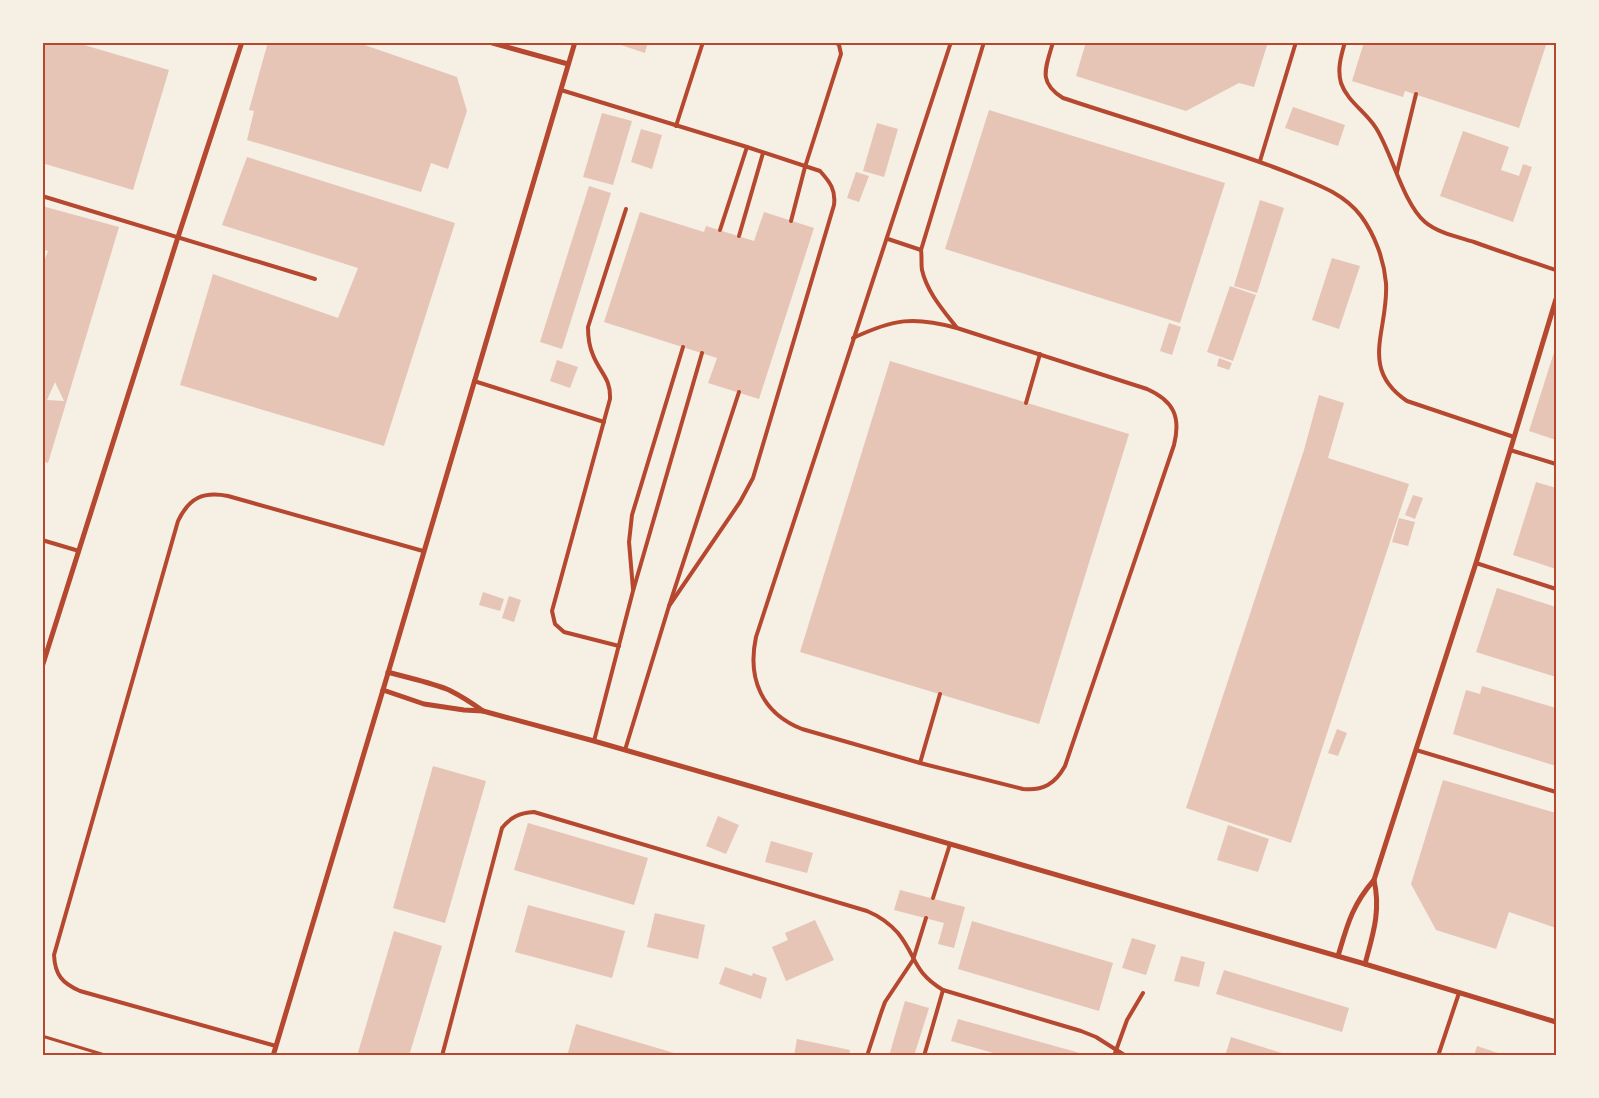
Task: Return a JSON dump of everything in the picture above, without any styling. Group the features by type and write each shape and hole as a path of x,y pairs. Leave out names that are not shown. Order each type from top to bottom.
{"street":[{"path":"42,667 178,237 242,42"},
{"path":"489,42 568,64"},
{"path":"273,1056 574,42"},
{"path":"1338,956 1355,906 1363,892 1374,880 1476,563 1556,299"},
{"path":"388,672 449,690 483,711"},
{"path":"383,690 424,704 443,708 483,711 626,750 1338,956 1556,1022"},
{"path":"1365,964 1377,912 1377,893 1374,880"}],"lane":[{"path":"676,126 703,42"},
{"path":"791,221 841,54 835,42"},
{"path":"854,338 880,326 905,321 932,321 1040,354 1160,394 1170,404 1176,417 1178,431 1174,445 1065,766 1060,776 1044,788 1023,789 802,729 778,716 769,706 761,694 753,667 756,637 951,42"},
{"path":"957,328 929,289 922,269 922,250 984,42"},
{"path":"1053,42 1045,79 1051,91 1063,98 1260,161 1323,187 1344,199 1361,216 1373,237 1382,260 1386,284 1385,308 1378,357 1381,371 1387,383 1407,401 1514,438"},
{"path":"1260,161 1296,42"},
{"path":"1345,42 1340,59 1339,72 1341,84 1347,95 1376,127 1417,214 1430,225 1446,233 1556,270"},
{"path":"561,90 820,171 833,188 835,196 758,464 748,490 669,606"},
{"path":"1397,172 1416,94"},
{"path":"720,230 747,147"},
{"path":"739,236 763,153"},
{"path":"42,196 315,279"},
{"path":"619,646 564,632 555,624 552,611 610,399 608,381 592,355 588,340 588,327 626,208"},
{"path":"888,239 922,250"},
{"path":"633,591 629,542 632,515 683,347"},
{"path":"594,741 633,591 702,353"},
{"path":"1026,403 1040,354"},
{"path":"474,381 604,422"},
{"path":"626,750 669,606 739,392"},
{"path":"1510,450 1556,464"},
{"path":"276,1046 80,991 69,986 60,978 55,967 54,955 178,521 183,510 192,501 203,495 215,493 423,551"},
{"path":"42,540 80,551"},
{"path":"1476,563 1556,589"},
{"path":"920,762 940,694"},
{"path":"1416,750 1556,792"},
{"path":"442,1056 502,828 516,816 534,812 867,911 878,916 899,934 925,977 943,990 1096,1037 1126,1056"},
{"path":"932,898 950,844"},
{"path":"867,1056 880,1013 885,1002 913,960 926,918"},
{"path":"924,1056 943,990"},
{"path":"1438,1056 1459,993"},
{"path":"1114,1056 1127,1020 1143,994"}],"path":[{"path":"42,1036 108,1056"}],"building":[{"path":"42,42 74,42 169,70 133,190 42,163"},
{"path":"268,42 356,42 457,77 467,111 448,169 431,163 421,192 247,140 254,111 249,110"},
{"path":"612,42 648,42 645,53"},
{"path":"1086,42 1268,42 1254,87 1239,83 1186,111 1076,76"},
{"path":"1364,42 1547,42 1519,128 1405,91 1403,97 1352,81"},
{"path":"1293,107 1345,125 1338,146 1285,128"},
{"path":"989,110 1225,183 1180,323 945,249"},
{"path":"602,113 632,121 613,185 583,177"},
{"path":"877,123 898,129 884,177 863,171"},
{"path":"641,129 662,135 652,169 631,162"},
{"path":"1463,131 1509,147 1501,170 1519,176 1523,164 1532,167 1513,222 1440,196"},
{"path":"247,157 455,223 384,446 180,385 213,274 338,318 358,268 222,225"},
{"path":"856,172 869,176 859,202 847,198"},
{"path":"589,186 611,193 562,349 540,342"},
{"path":"1260,200 1284,208 1257,293 1234,286"},
{"path":"42,206 119,227 48,463 42,461 42,267 48,251 42,249","holes":["55,382 64,401 47,400"]},
{"path":"640,212 704,232 706,226 754,241 764,212 814,228 759,399 708,383 717,358 604,322"},
{"path":"1332,258 1360,266 1339,329 1312,320"},
{"path":"1230,286 1256,295 1233,361 1207,352"},
{"path":"1169,323 1181,327 1172,355 1160,351"},
{"path":"1556,346 1556,440 1529,431"},
{"path":"1219,358 1232,363 1229,370 1217,366"},
{"path":"557,360 578,367 570,388 550,381"},
{"path":"890,361 1129,434 1039,724 800,652"},
{"path":"1319,395 1344,403 1328,458 1409,484 1291,843 1186,808 1304,450"},
{"path":"1536,482 1556,488 1556,569 1513,555"},
{"path":"1413,495 1423,498 1415,519 1405,515"},
{"path":"1399,518 1415,522 1408,546 1392,542"},
{"path":"1497,588 1556,607 1556,677 1476,652"},
{"path":"483,592 504,599 500,611 479,605"},
{"path":"509,596 521,600 514,622 502,618"},
{"path":"1482,686 1556,708 1556,766 1453,734 1466,690 1480,694"},
{"path":"1337,729 1347,733 1338,756 1328,753"},
{"path":"433,766 486,781 445,923 393,908"},
{"path":"1443,780 1556,813 1556,928 1509,912 1496,949 1436,930 1411,884"},
{"path":"718,816 739,825 726,854 706,846"},
{"path":"528,823 648,858 634,905 514,870"},
{"path":"1228,825 1269,839 1258,872 1217,860"},
{"path":"771,841 813,853 807,873 765,862"},
{"path":"900,890 965,907 954,948 938,944 944,923 894,910"},
{"path":"528,905 625,931 612,978 515,952"},
{"path":"655,913 705,925 698,959 647,947"},
{"path":"815,920 834,960 786,981 772,947 788,940 785,933"},
{"path":"972,921 1113,963 1099,1011 958,969"},
{"path":"394,931 442,946 409,1056 357,1056"},
{"path":"1132,938 1156,945 1146,975 1122,968"},
{"path":"1181,956 1205,962 1199,987 1174,981"},
{"path":"725,967 752,976 753,973 767,978 761,999 719,984"},
{"path":"1224,970 1349,1008 1342,1032 1216,994"},
{"path":"905,1001 929,1008 914,1056 889,1056"},
{"path":"958,1019 1080,1053 1079,1056 1004,1056 951,1041"},
{"path":"576,1024 681,1055 681,1056 567,1056"},
{"path":"1231,1037 1288,1055 1288,1056 1225,1056"},
{"path":"797,1039 850,1050 849,1056 794,1056"},
{"path":"1477,1046 1504,1055 1504,1056 1474,1056"}]}
